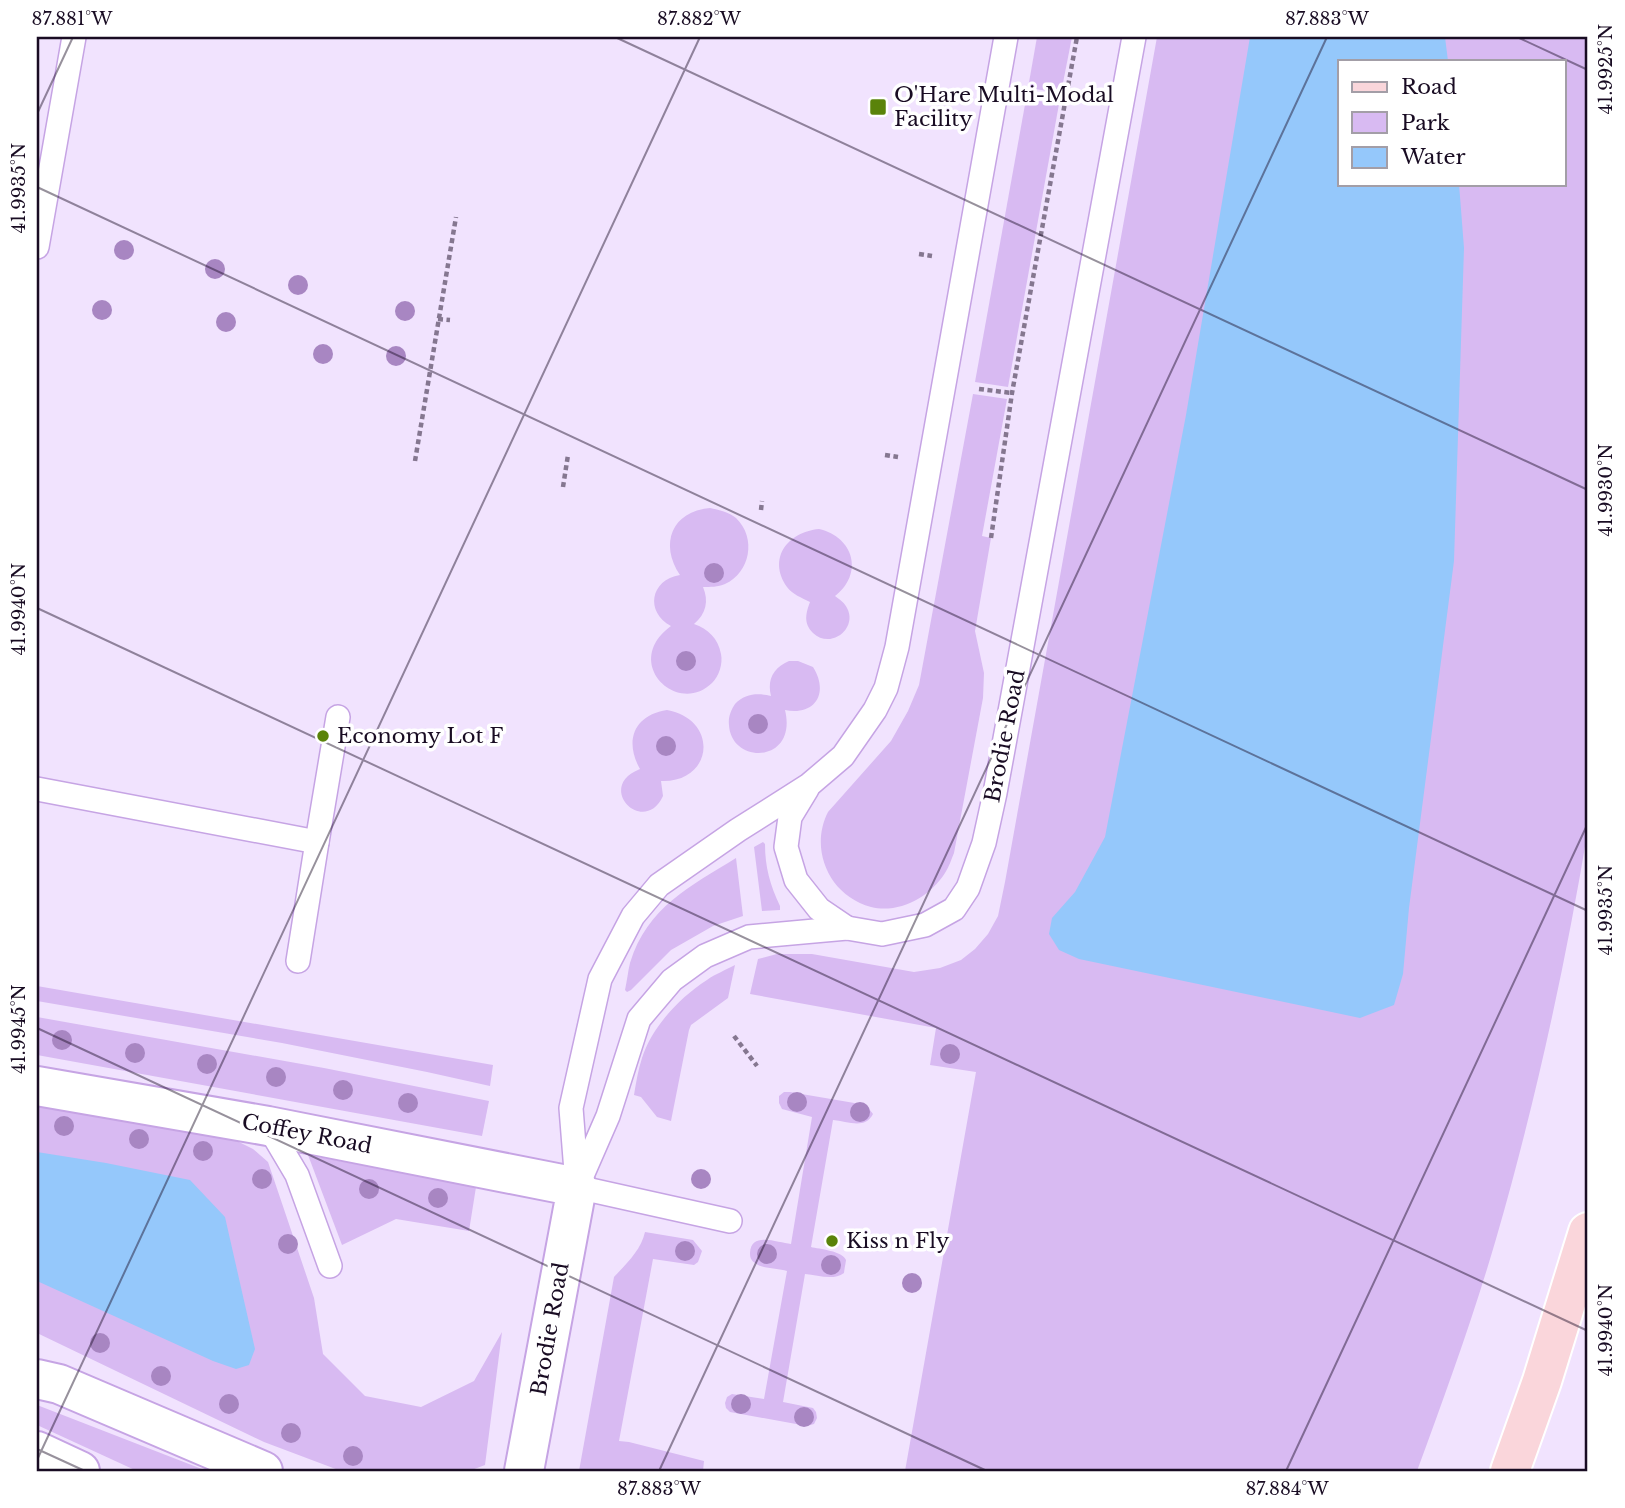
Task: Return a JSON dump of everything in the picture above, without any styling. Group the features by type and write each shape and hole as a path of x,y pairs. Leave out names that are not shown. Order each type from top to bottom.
{"main road":[{"path":"1510,1471 1542,1381 1588,1232"}],"street":[{"name":"Coffey Road","path":"37,1086 268,1126 577,1187"},
{"name":"Brodie Road","path":"524,1471 577,1187"},
{"path":"44,1378 263,1471"},
{"path":"37,1451 80,1471"}],"lane":[{"path":"37,247 74,37"},
{"name":"Brodie Road","path":"577,1187 571,1108 600,979 633,916 659,885 809,785 843,756 875,710 886,688 897,648 1006,37"},
{"name":"Brodie Road","path":"577,1187 608,1116 639,1019 672,980 705,956 749,937 847,928 882,934 925,925 954,909 968,888 984,844 995,793 1133,37"},
{"path":"298,961 338,717"},
{"path":"809,785 790,817 786,847 796,880 819,909 847,928"},
{"path":"37,789 317,842"},
{"path":"268,1126 297,1175 330,1266"},
{"path":"577,1187 730,1221"}],"path":[{"path":"991,538 1012,393 1077,37"},
{"path":"1027,94 1065,100"},
{"path":"415,461 456,217"},
{"path":"438,319 450,320"},
{"path":"974,388 1012,393"},
{"path":"563,487 568,454"},
{"path":"761,510 762,501"},
{"path":"734,1036 757,1066"}],"green space":[{"path":"1037,37 1072,37 1061,93 1028,88"},
{"path":"1157,37 1588,37 1588,829 1548,1035 1524,1137 1487,1269 1417,1471 905,1471 976,1072 930,1065 936,1028 750,994 758,959 777,954 812,954 914,972 940,968 961,960 975,949 998,916"},
{"path":"1026,99 1059,104 1008,387 975,382"},
{"path":"973,394 1007,399 982,536 991,538 975,631 984,673 983,698 954,853 939,882 913,902 892,908 871,907 844,893 834,882 822,855 823,826 828,812 891,741 919,685"},
{"path":"710,508 727,513 743,526 747,535 748,554 745,564 734,579 720,586 703,587 705,607 694,624 708,631 715,639 720,648 721,666 712,683 698,692 684,694 670,689 660,681 653,669 651,655 657,640 671,626 657,613 654,597 662,583 680,575 670,552 670,541 678,522 697,510"},
{"path":"819,529 831,533 847,548 852,567 850,577 835,596 846,606 849,623 841,634 827,639 820,638 810,629 806,618 810,602 787,587 779,566 780,557 790,541 798,535"},
{"path":"789,661 798,661 813,667 820,685 817,700 805,709 785,710 786,728 782,741 774,749 763,753 740,747 733,738 729,725 729,716 734,706 748,696 771,696 772,675"},
{"path":"667,710 684,716 696,726 702,737 700,762 691,772 678,779 661,781 663,796 655,807 645,812 635,810 627,805 622,796 622,787 627,777 640,769 633,749 635,731 647,717"},
{"path":"763,842 769,876 780,910 762,911 754,847"},
{"path":"736,858 743,916 713,926 671,950 627,992 625,990 630,963 647,927 672,900"},
{"path":"735,965 728,998 691,1025 671,1121 657,1117 641,1097 634,1095 639,1067 652,1035 686,995"},
{"path":"37,986 493,1065 490,1086 282,1043 37,1001"},
{"path":"37,1017 324,1068 489,1101 482,1136 37,1055"},
{"path":"784,1092 866,1105 873,1114 870,1119 861,1123 833,1120 811,1247 836,1252 844,1257 844,1273 830,1277 805,1274 783,1402 813,1408 817,1418 814,1424 807,1426 730,1412 725,1403 727,1397 732,1394 764,1399 787,1271 758,1265 752,1260 750,1253 755,1242 760,1240 791,1244 812,1117 782,1109 779,1096"},
{"path":"37,1103 229,1137 253,1149 268,1162 314,1298 323,1354 365,1396 421,1407 474,1381 502,1332 485,1465 469,1471 341,1471 264,1442 37,1333"},
{"path":"308,1155 476,1187 469,1231 396,1219 342,1245"},
{"path":"645,1232 693,1240 702,1251 694,1265 653,1259 619,1441 704,1461 703,1471 579,1471 614,1277 637,1250"},
{"path":"37,1405 207,1471 137,1471 37,1425"}],"water":[{"path":"1250,37 1445,37 1448,60 1338,60 1338,186 1459,186 1464,248 1454,561 1409,908 1403,974 1394,1005 1360,1018 1079,959 1059,950 1049,934 1052,918 1075,892 1105,837 1186,415"},
{"path":"37,1152 190,1180 225,1217 255,1349 249,1365 236,1369 213,1361 37,1281"}],"place":[{"name":"O'Hare Multi-Modal Facility","path":"878,107"},
{"name":"Economy Lot F","path":"323,736"},
{"name":"Kiss n Fly","path":"832,1241"}]}
